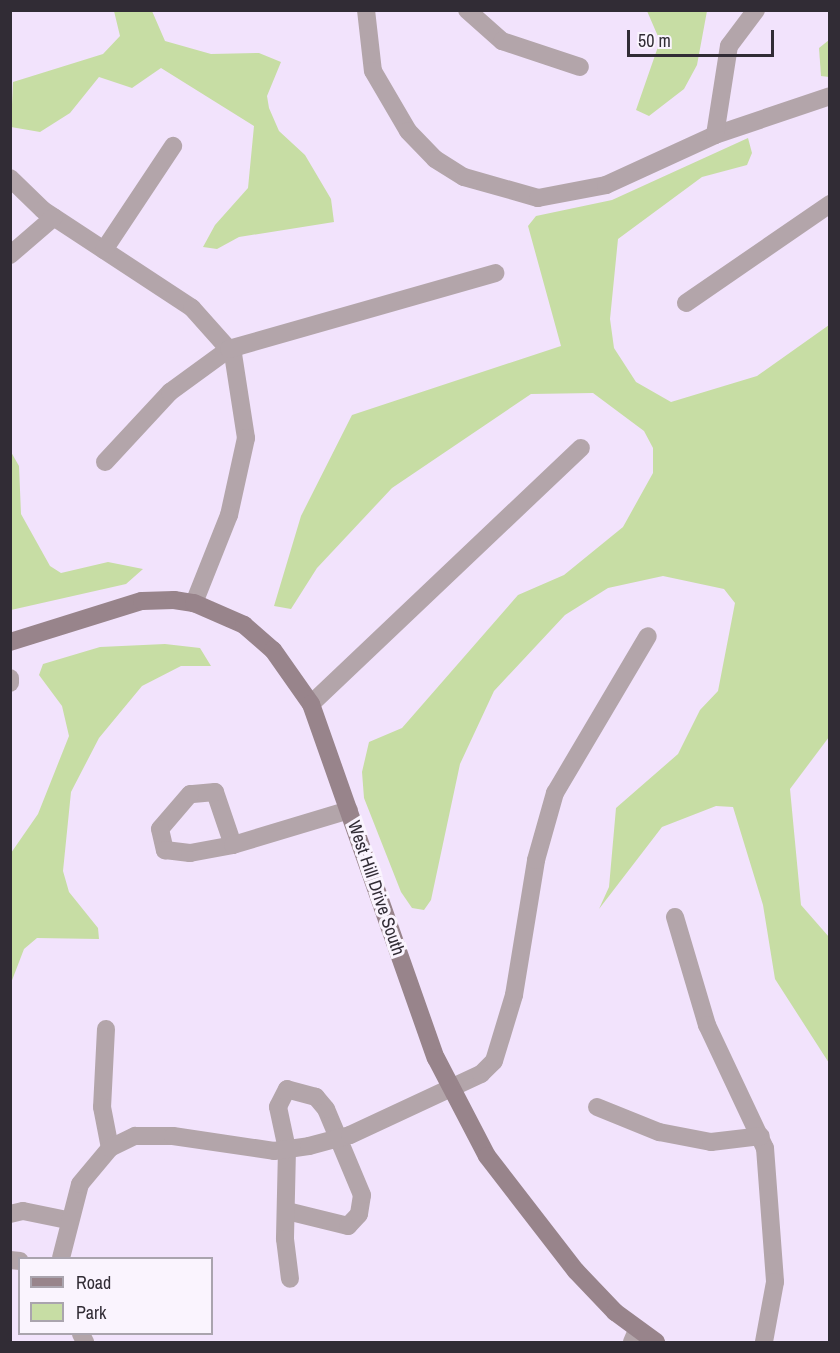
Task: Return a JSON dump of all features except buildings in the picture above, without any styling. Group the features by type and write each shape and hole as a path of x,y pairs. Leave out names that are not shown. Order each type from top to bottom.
{"street":[{"path":"366,10 373,71 408,131 435,159 501,190 538,198 576,194 715,135 830,96"},
{"path":"467,10 502,41 580,67"},
{"path":"715,135 729,46 756,10"},
{"path":"104,250 173,146"},
{"path":"10,178 54,217 192,308 229,348 246,438 229,515 194,603"},
{"path":"686,303 830,204"},
{"path":"10,255 54,217"},
{"path":"105,462 170,393 229,348 495,273"},
{"path":"311,704 581,448"},
{"name":"West Hill Drive South","path":"10,642 142,601 194,603 244,625 273,650 311,704 409,988 451,1089 520,1204 635,1336 656,1342"},
{"path":"61,1257 67,1220 80,1184 110,1148 135,1136 174,1136 233,1147 287,1149 340,1138 481,1074 494,1061 513,995 536,860 555,793 648,636"},
{"path":"10,678 10,683"},
{"path":"233,845 349,810"},
{"path":"675,917 708,1024 761,1136 771,1187 775,1282 765,1342"},
{"path":"106,1029 102,1107 110,1148"},
{"path":"287,1211 328,1224 348,1226 355,1221 362,1195 340,1138 316,1097 287,1089 278,1107 287,1149 287,1211 290,1278"},
{"path":"597,1107 659,1132 711,1142 761,1136"},
{"path":"10,1214 23,1211 67,1220"}],"green space":[{"path":"114,11 152,11 165,41 211,54 259,53 281,62 267,96 269,108 279,131 305,155 331,199 334,222 239,237 217,249 203,247 215,225 248,188 254,126 161,68 132,88 99,77 70,113 40,132 11,127 13,82 103,54 120,36"},
{"path":"647,11 707,11 697,65 684,89 649,116 636,110 660,41"},
{"path":"829,40 829,77 821,76 819,48"},
{"path":"748,138 752,153 747,165 702,177 618,239 610,319 614,348 636,382 671,402 757,376 829,325 829,737 790,789 801,905 829,937 829,1063 775,979 763,905 733,807 716,806 662,827 599,909 609,887 616,808 678,754 700,710 718,691 735,603 724,589 663,576 608,588 565,615 494,691 460,764 431,900 424,910 412,908 401,892 364,798 362,772 369,742 402,728 518,595 564,575 623,527 653,473 653,448 644,431 593,393 531,394 392,488 317,568 291,609 274,606 301,516 352,415 561,346 528,226 536,216 612,200"},
{"path":"11,452 19,466 21,514 50,566 61,573 108,562 143,569 126,584 11,610"},
{"path":"165,644 200,648 211,666 181,666 142,686 99,738 71,792 63,871 69,892 98,928 99,939 37,938 24,949 11,983 11,853 38,814 69,736 62,706 39,675 43,664 100,647"}]}
